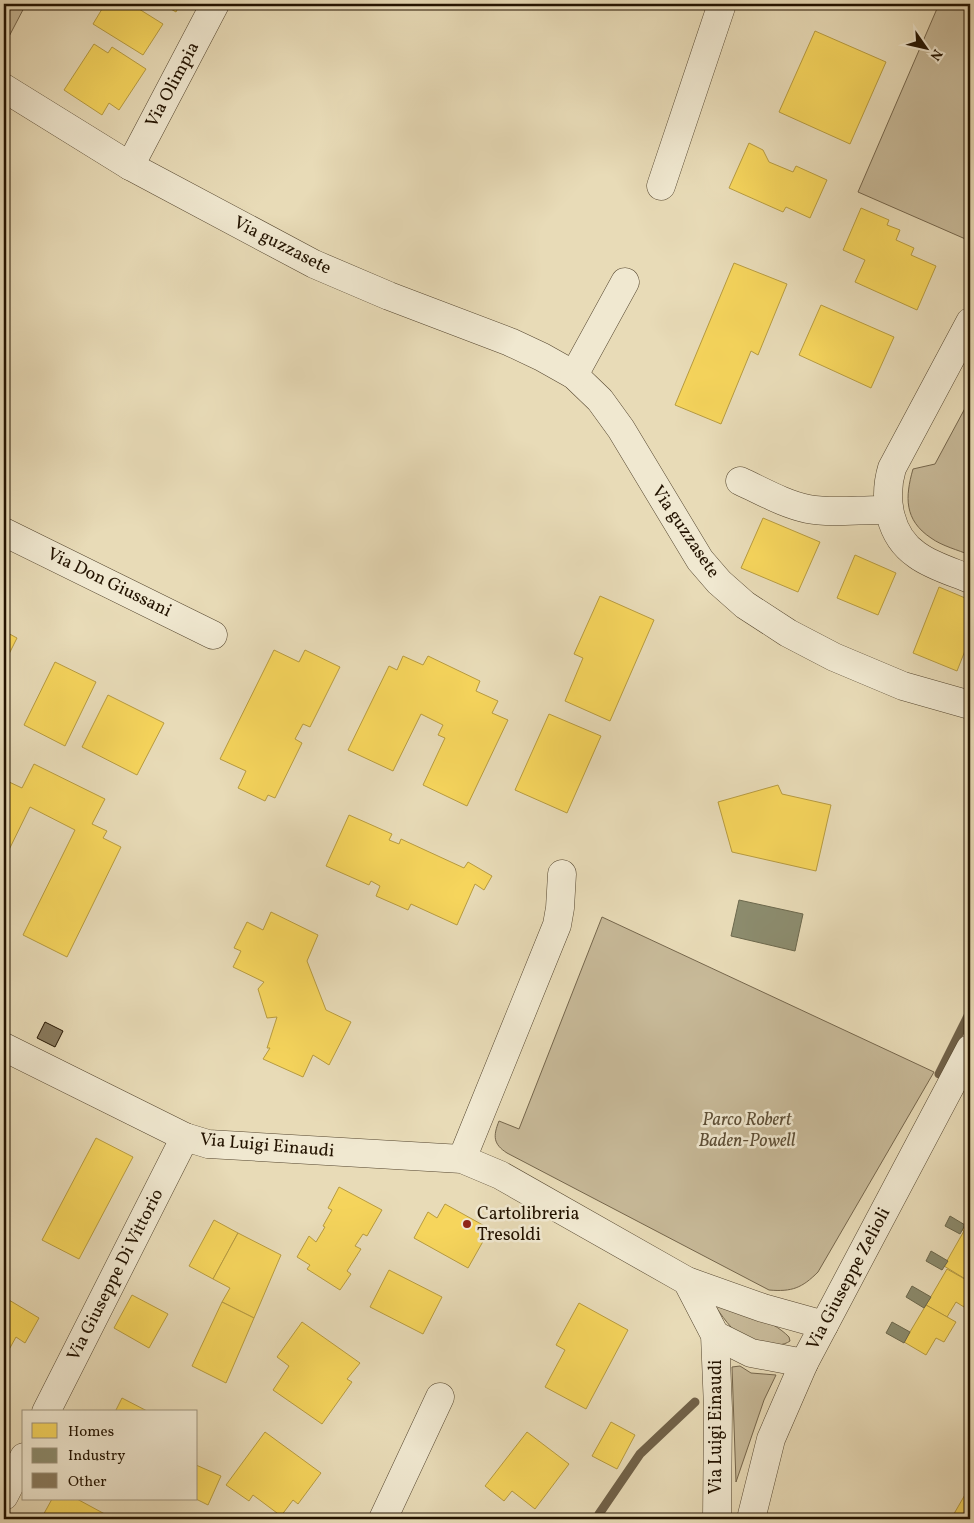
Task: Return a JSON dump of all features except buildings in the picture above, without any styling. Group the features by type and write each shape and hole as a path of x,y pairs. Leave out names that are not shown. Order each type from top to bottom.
{"street":[{"name":"Via Olimpia","path":"130,166 215,4"},
{"path":"661,186 722,4"},
{"name":"Via guzzasete","path":"4,88 130,166 314,264 389,296 510,342 574,375 600,400 622,429 649,478 700,560 719,582 745,605 788,633 834,657 903,686 970,705"},
{"path":"574,375 625,282"},
{"path":"970,322 892,468 887,488 888,510 907,548 930,562 970,579"},
{"path":"740,482 807,509 828,511 888,510"},
{"name":"Via Don Giussani","path":"4,532 213,635"},
{"path":"462,1159 557,925 562,874"},
{"name":"Via Luigi Einaudi","path":"4,1047 185,1137 208,1144 462,1159 500,1175 686,1281 763,1308 824,1325"},
{"name":"Via Giuseppe Zelioli","path":"759,1514 771,1439 804,1362 960,1086 970,1048"},
{"name":"Via Giuseppe Di Vittorio","path":"47,1410 185,1137"},
{"name":"Via Luigi Einaudi","path":"686,1281 715,1335 718,1408 717,1519"},
{"name":"Via Luigi Einaudi","path":"715,1335 751,1353 804,1362"},
{"path":"383,1519 440,1397"},
{"path":"4,1496 22,1461"}],"green space":[{"path":"4,4 26,4 4,46"},
{"path":"939,4 970,4 970,241 858,192"},
{"path":"970,399 970,555 940,543 922,531 911,516 908,498 913,469 935,464"},
{"name":"Parco Robert Baden-Powell","path":"602,917 934,1072 818,1272 802,1285 784,1290 769,1290 507,1153 497,1143 495,1135 499,1121 519,1129"},
{"path":"709,1298 763,1319 782,1331 789,1337 790,1341 785,1344 772,1345 740,1335 727,1323"},
{"path":"740,1366 751,1373 776,1375 764,1400 736,1482 732,1367"}],"waterway":[{"path":"939,1074 970,1012"},
{"path":"598,1519 599,1514 640,1454 695,1402"}],"place":[{"name":"Cartolibreria Tresoldi","path":"467,1224"}]}
